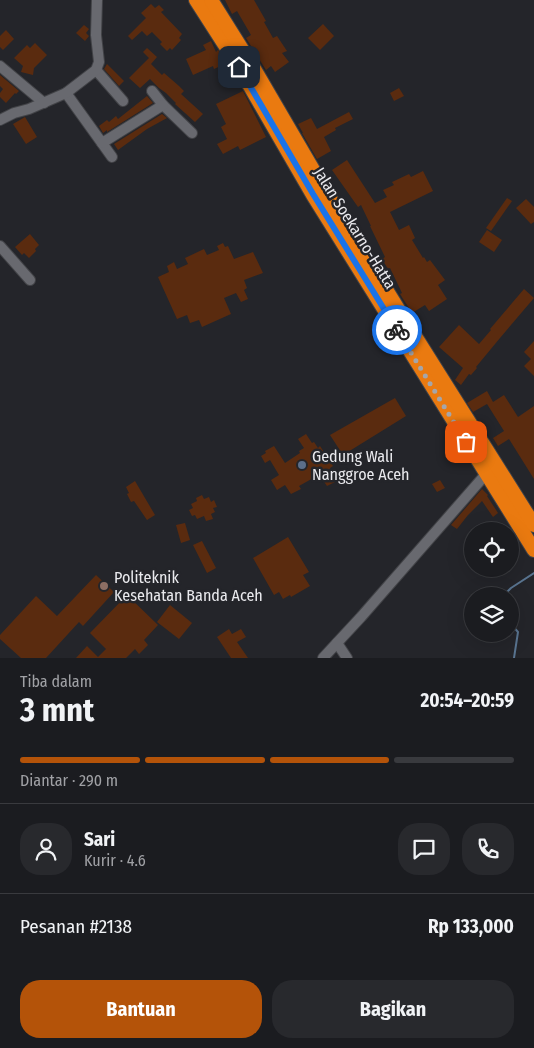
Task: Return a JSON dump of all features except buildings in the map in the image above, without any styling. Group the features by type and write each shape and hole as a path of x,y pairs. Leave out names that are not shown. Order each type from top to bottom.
{"highway":[{"name":"Jalan Soekarno-Hatta","path":"196,0 239,67 313,194 534,550"},
{"name":"Jalan Soekarno-Hatta","path":"211,0 391,298 532,519"}],"street":[{"path":"0,120 66,93 96,70 99,62 96,35 97,0"},
{"path":"0,66 44,103"},
{"path":"96,70 123,101"},
{"path":"152,91 162,105 192,133"},
{"path":"66,93 112,157"},
{"path":"102,142 162,105"},
{"path":"0,246 30,280"},
{"path":"323,658 486,474"},
{"path":"337,643 347,658"}],"waterway":[{"path":"513,587 534,573"},
{"path":"514,658 516,642"}],"way so far":[{"path":"397,330 466,442"}],"place":[{"name":"Gedung Wali Nanggroe Aceh","path":"302,465"},
{"name":"Politeknik Kesehatan Banda Aceh","path":"104,586"}],"route":[{"path":"239,67 313,194 397,330"}]}
